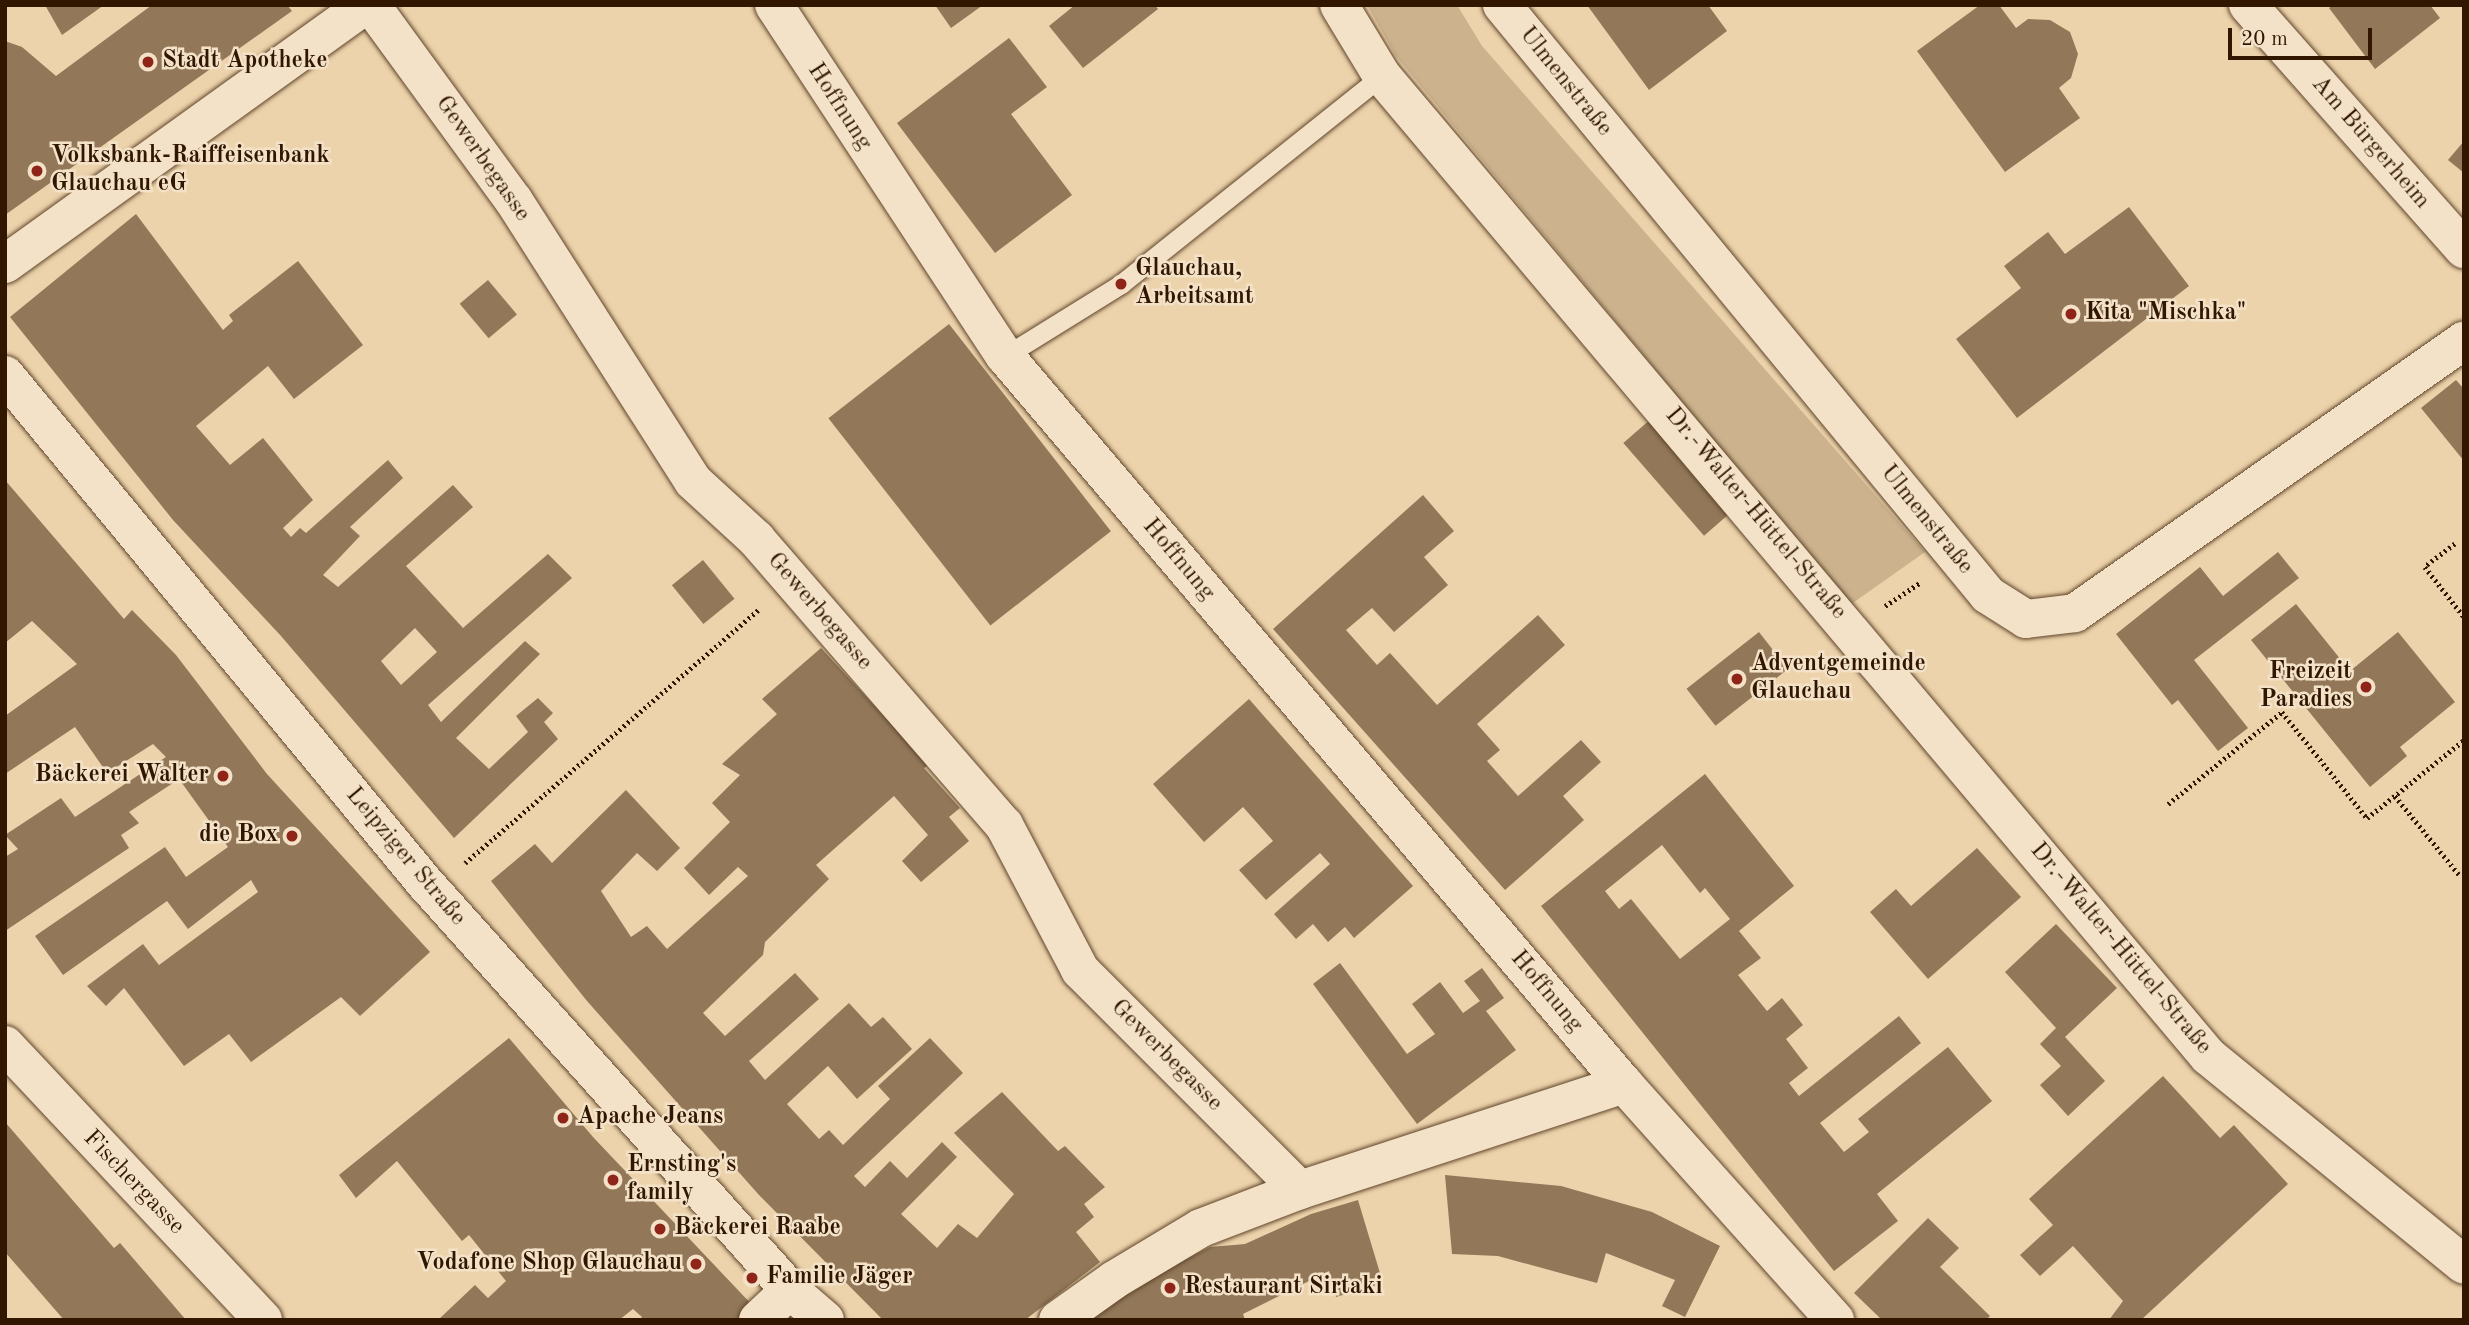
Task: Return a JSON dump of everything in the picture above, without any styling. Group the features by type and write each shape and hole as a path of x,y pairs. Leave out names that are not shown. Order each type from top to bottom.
{"street":[{"path":"5,264 369,5"},
{"name":"Gewerbegasse","path":"369,5 514,201 693,481 756,539 1004,825 1080,971 1300,1190"},
{"name":"Hoffnung","path":"774,5 1005,356 1624,1084 1835,1320"},
{"name":"Dr.-Walter-Hüttel-Straße","path":"1339,5 1382,76 1852,628 2208,1056 2464,1265"},
{"name":"Ulmenstraße","path":"1502,5 1988,595 2026,620 2075,613 2464,341"},
{"name":"Am Bürgerheim","path":"2248,5 2464,249"},
{"name":"Leipziger Straße","path":"5,375 432,891 790,1290 825,1320"},
{"name":"Fischergasse","path":"5,1045 262,1320"},
{"path":"1058,1320 1114,1280 1201,1228 1300,1190 1624,1084"},
{"path":"758,1320 790,1290"}],"lane":[{"path":"1005,356 1121,284 1382,76"}],"path":[{"path":"2455,544 2425,567 2464,617"},
{"path":"1852,628 1957,558"},
{"path":"432,891 792,581"},
{"path":"2168,804 2282,712 2367,818 2464,740"},
{"path":"2395,796 2461,877"}],"shaded area":[{"path":"1367,5 1457,5 1482,46 1925,552 1850,605 1396,56"}],"building":[{"path":"45,5 104,5 62,35"},
{"path":"152,5 287,5 292,11 5,215 5,41 22,47 56,76"},
{"path":"935,5 983,5 951,28"},
{"path":"1075,5 1155,5 1158,9 1083,68 1049,26"},
{"path":"1587,5 1708,5 1727,31 1649,90"},
{"path":"1980,5 1999,5 2016,28 2028,19 2050,20 2070,32 2078,54 2071,78 2059,88 2080,118 2005,172 1917,51"},
{"path":"2333,5 2430,5 2440,18 2375,69 2329,8"},
{"path":"1009,38 1047,87 1011,114 1072,195 995,253 897,123"},
{"path":"2464,141 2464,173 2448,160"},
{"name":"Kita \"Mischka\"","path":"2129,207 2189,286 2017,418 1956,339 2021,288 2004,266 2048,232 2065,254"},
{"path":"136,214 223,330 233,321 229,315 298,261 363,345 294,399 268,366 196,426 230,465 263,438 313,500 283,528 291,537 300,528 306,533 388,460 403,478 350,527 360,536 323,575 338,587 453,485 473,507 406,566 463,628 548,554 572,578 428,705 441,722 525,641 540,654 456,738 489,769 528,732 516,716 538,698 553,713 544,722 558,739 454,838 281,636 173,520 10,317","holes":["415,628 437,652 401,685 381,661"]},
{"path":"488,280 517,314 489,338 460,304"},
{"path":"949,324 1111,531 990,625 828,418"},
{"path":"2456,380 2464,389 2464,461 2421,408"},
{"path":"1652,418 1733,511 1704,536 1623,443"},
{"path":"5,480 124,619 132,610 176,655 267,774 430,952 360,1016 341,997 251,1062 229,1034 184,1066 124,988 106,1006 87,986 143,944 159,965 258,892 251,880 188,929 167,901 63,975 35,936 165,847 186,877 228,847 179,779 129,812 139,823 121,835 129,848 5,931 5,857 18,849 5,835 61,798 75,817 166,757 153,744 107,773 75,727 5,774 5,716 77,664 32,621 5,643"},
{"path":"1423,495 1454,531 1424,557 1448,585 1394,632 1372,608 1346,630 1377,665 1390,653 1437,705 1538,615 1565,645 1477,724 1500,750 1487,761 1518,796 1581,740 1601,762 1563,796 1584,820 1505,890 1273,629"},
{"path":"2278,552 2299,578 2194,660 2248,728 2218,751 2178,700 2172,705 2116,634 2200,567 2223,596"},
{"path":"703,560 734,599 703,624 672,585"},
{"name":"Freizeit Paradies","path":"2296,604 2350,671 2398,632 2455,702 2400,747 2407,756 2370,787 2251,640"},
{"name":"Adventgemeinde Glauchau","path":"1759,632 1788,669 1715,726 1687,689"},
{"path":"821,648 929,765 924,768 960,808 949,817 969,841 921,882 902,861 928,835 894,796 816,865 829,879 765,942 763,955 703,1013 725,1036 795,973 819,999 749,1061 765,1080 849,1003 871,1027 883,1017 912,1049 857,1099 828,1066 787,1104 819,1139 829,1130 843,1145 890,1099 878,1086 930,1038 963,1073 854,1176 865,1187 890,1161 907,1178 942,1142 957,1157 901,1214 937,1248 958,1224 977,1238 1014,1194 954,1133 1002,1092 1058,1151 1065,1146 1105,1187 1084,1204 1094,1217 1076,1232 1100,1262 1025,1320 883,1320 759,1195 587,1001 491,881 535,844 552,863 626,790 680,848 657,871 637,853 601,891 631,937 647,926 667,949 748,876 738,867 709,895 684,868 730,822 712,803 740,775 722,764 777,714 762,699"},
{"path":"1249,699 1413,886 1354,938 1345,927 1328,942 1313,924 1296,939 1274,914 1330,864 1320,853 1266,900 1239,870 1273,841 1243,807 1204,842 1153,784"},
{"path":"1705,774 1794,886 1739,931 1761,958 1738,975 1767,1011 1782,998 1803,1025 1786,1039 1808,1068 1789,1083 1799,1096 1899,1016 1921,1043 1820,1123 1844,1152 1869,1132 1858,1119 1948,1047 1992,1101 1877,1194 1898,1221 1834,1271 1541,906","holes":["1662,845 1700,893 1705,888 1730,919 1680,959 1631,899 1619,909 1605,891"]},
{"path":"1977,848 2021,897 1928,979 1870,912 1896,889 1911,906"},
{"path":"2056,924 2117,988 2065,1037 2105,1081 2068,1116 2040,1085 2061,1066 2040,1044 2056,1028 2005,972"},
{"path":"1340,963 1407,1054 1435,1034 1412,1004 1440,982 1463,1013 1480,1001 1464,981 1482,968 1504,998 1486,1011 1516,1050 1417,1124 1313,984"},
{"path":"509,1038 593,1137 755,1308 743,1320 639,1320 642,1317 633,1309 619,1320 438,1320 475,1285 488,1298 506,1281 469,1235 462,1241 397,1161 356,1198 339,1175"},
{"path":"2163,1076 2220,1138 2234,1125 2288,1184 2141,1320 2109,1320 2123,1301 2073,1246 2040,1276 2020,1255 2053,1225 2029,1199"},
{"path":"5,1122 114,1248 120,1243 186,1320 64,1320 5,1252"},
{"path":"1445,1175 1561,1186 1652,1212 1720,1246 1685,1317 1662,1306 1675,1280 1606,1253 1597,1283 1498,1256 1452,1254"},
{"path":"1358,1200 1383,1283 1336,1297 1329,1271 1243,1314 1245,1320 1079,1320 1118,1293 1210,1247 1245,1244 1311,1214"},
{"path":"1928,1218 1959,1248 1940,1267 1990,1316 1986,1320 1882,1320 1854,1293"}],"place":[{"name":"Stadt Apotheke","path":"148,62"},
{"name":"Volksbank-Raiffeisenbank Glauchau eG","path":"37,171"},
{"name":"Glauchau, Arbeitsamt","path":"1121,284"},
{"name":"Kita \"Mischka\"","path":"2071,314"},
{"name":"Adventgemeinde Glauchau","path":"1737,679"},
{"name":"Freizeit Paradies","path":"2366,687"},
{"name":"Bäckerei Walter","path":"223,776"},
{"name":"die Box","path":"292,836"},
{"name":"Apache Jeans","path":"563,1118"},
{"name":"Ernsting's family","path":"613,1180"},
{"name":"Bäckerei Raabe","path":"660,1229"},
{"name":"Vodafone Shop Glauchau","path":"696,1264"},
{"name":"Familie Jäger","path":"752,1278"},
{"name":"Restaurant Sirtaki","path":"1170,1288"}]}
